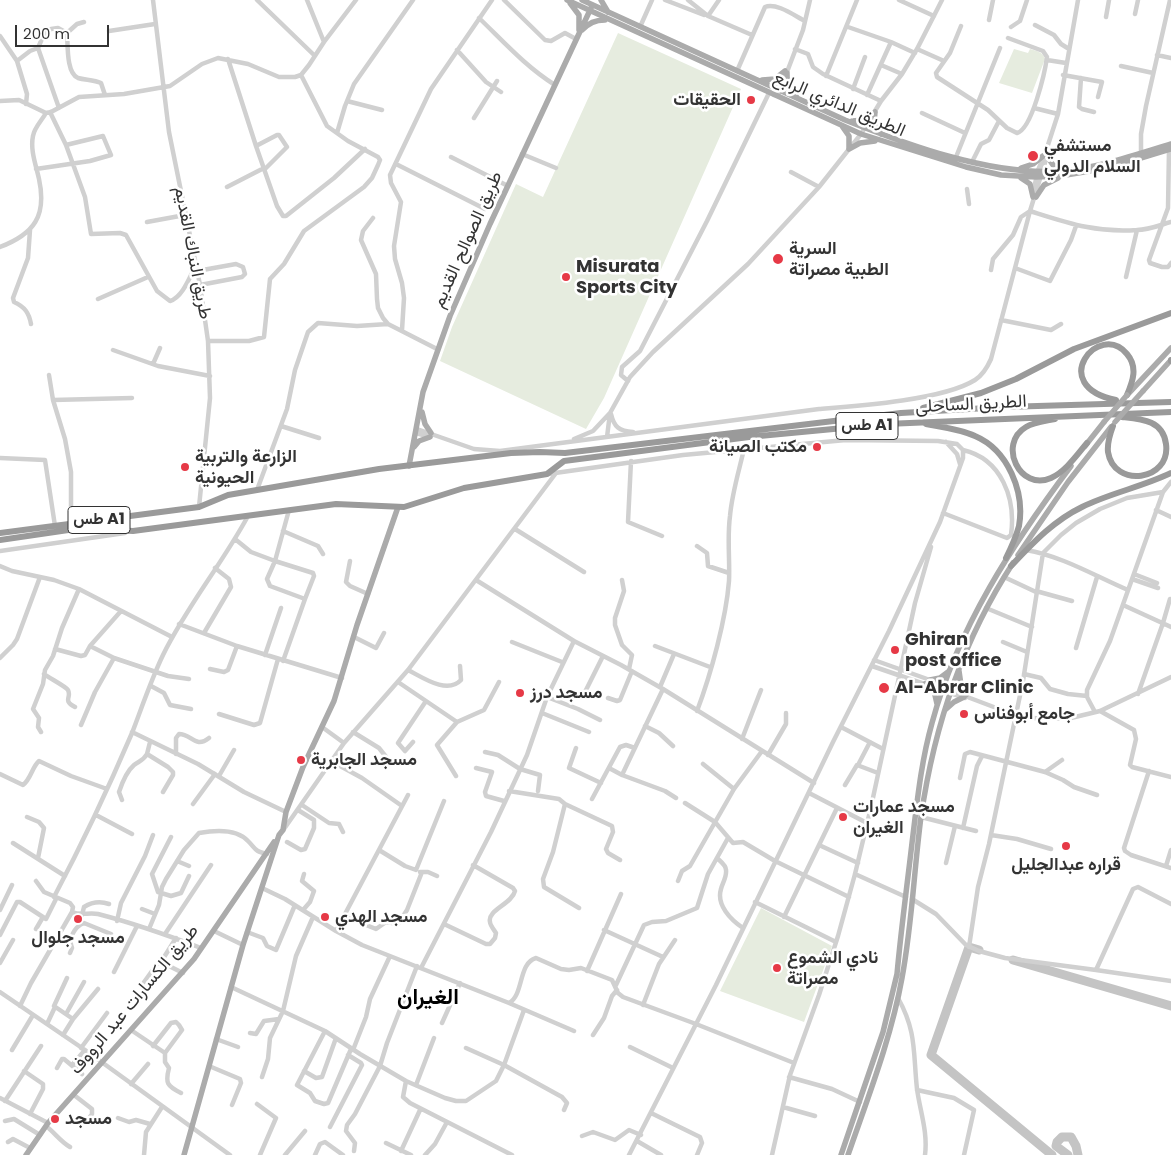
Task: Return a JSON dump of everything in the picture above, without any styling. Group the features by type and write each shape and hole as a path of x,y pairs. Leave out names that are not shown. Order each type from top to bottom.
{"highway":[{"path":"901,413 981,393 1016,379 1074,349 1171,313"},
{"path":"1127,394 1134,371 1128,354 1112,345 1100,346 1088,353 1082,365 1081,373 1086,386 1099,396 1129,403"},
{"name":"الطريق الساحلى","path":"199,506 222,497 379,469 511,453 540,452 565,454 901,413 1171,402"},
{"name":"الطريق الساحلى","path":"547,474 564,461 816,430 918,422 1171,412"},
{"path":"1103,414 1139,418 1153,423 1159,428 1165,440 1166,453 1158,470 1143,477 1135,478 1115,468 1111,461 1108,446 1114,424"},
{"path":"1079,415 1027,426 1015,437 1012,451 1013,458 1021,473 1035,480 1044,480 1057,474 1087,444"},
{"path":"918,422 976,436 998,453 1007,465 1018,489 1020,512 1015,538 1006,558"},
{"path":"655,442 656,450"},
{"path":"1011,566 1054,524 1074,512 1096,501 1171,473"},
{"path":"133,531 336,504 408,507 464,488 547,474"},
{"name":"طس A1","path":"0,533 199,506"},
{"name":"طس A1","path":"0,540 82,528 133,531"}],"main road":[{"path":"567,0 577,11 579,34"},
{"name":"الطريق الدائري الرابع","path":"567,0 590,5 609,13 757,79 776,93 806,102 843,123"},
{"name":"الطريق الدائري الرابع","path":"582,0 610,21 863,131 956,158 1014,172"},
{"path":"601,0 609,13"},
{"name":"طريق الصوالح القديم","path":"409,466 423,392 437,350 461,290 522,154 579,34 590,5"},
{"path":"579,34 597,20 610,21"},
{"path":"757,79 771,80 786,72 790,89 806,102"},
{"path":"875,112 860,121 843,123 849,136 849,149 865,142 880,141"},
{"path":"875,112 875,126 887,138"},
{"name":"الطريق الدائري الرابع","path":"863,131 880,141 966,168 1040,174 1069,173 1108,168 1170,147"},
{"name":"الطريق الدائري الرابع","path":"1069,173 1170,147"},
{"path":"1014,172 1028,166 1045,154 1056,167 1069,173"},
{"path":"1014,172 1028,182 1034,199"},
{"path":"1034,199 1041,188 1049,182 1069,173"},
{"path":"848,1155 889,1033 903,976 922,765 937,707 951,668 977,609 1006,558 1104,422 1127,394 1171,348"},
{"path":"841,1155 883,1032 897,974 930,764 950,691 986,608 1011,566 1068,482 1114,424 1171,360"},
{"path":"414,447 422,439 431,435 425,424 420,407"},
{"path":"184,1155 243,945 286,812 303,767 342,678 398,507"},
{"path":"937,707 936,695 928,682 940,678 951,668"},
{"path":"943,712 954,702 966,697 961,685 959,670"},
{"name":"طريق الكسارات عبد الرووف","path":"26,1155 47,1125 182,973 214,931 281,832"}],"street":[{"name":"طريق النباك القديم","path":"153,0 169,132 200,285 208,341 210,398 199,506"},
{"path":"257,0 315,56"},
{"path":"307,0 324,42"},
{"path":"31,324 28,313 13,300 28,258 30,230 41,210 41,188 36,169 33,136 48,113 79,97 124,94 173,84 213,59 228,59 248,64 279,77 301,75 356,0"},
{"path":"337,133 346,100 357,78 413,0"},
{"path":"402,330 404,298 394,246 401,202 389,177 427,95 492,0"},
{"path":"504,0 545,40 551,41 564,33 579,34"},
{"path":"640,27 652,0"},
{"path":"665,0 752,35"},
{"path":"688,0 708,16"},
{"path":"708,16 719,0"},
{"path":"765,0 767,6"},
{"path":"628,381 621,375 620,371 640,351 776,93 793,56 810,0"},
{"path":"826,76 848,27 857,0"},
{"path":"900,0 934,16"},
{"path":"564,443 593,431 610,413 628,381 653,352 714,298 819,187 863,131 902,74 942,0"},
{"path":"989,20 994,0"},
{"path":"1012,27 1020,21 1027,0"},
{"path":"417,431 465,447 491,451 912,398 960,387 975,380 985,370 990,359 1045,154 1058,114 1063,75 1078,0"},
{"path":"1106,17 1109,0"},
{"path":"1134,14 1138,0"},
{"path":"1141,153 1143,122 1152,73 1170,0"},
{"path":"737,71 763,10 767,6 774,6 805,21"},
{"path":"479,18 521,59 555,86"},
{"path":"67,33 77,24 84,22"},
{"path":"109,31 155,24"},
{"path":"961,26 950,53 936,73 937,77 978,102 1014,132 1020,132 1025,128 1034,108 1047,60 1046,53 1043,51 1008,38"},
{"path":"1035,26 1054,35 1061,44 1069,49"},
{"path":"848,27 944,61"},
{"path":"59,108 38,48 41,38 47,32 58,28 67,33"},
{"path":"67,33 69,66 72,74 78,78 101,83 105,95"},
{"path":"0,36 17,61 27,94 26,104"},
{"path":"867,95 891,42"},
{"path":"17,61 30,51 38,48"},
{"path":"956,158 1000,48"},
{"path":"795,49 808,54 813,67 826,76 882,101"},
{"path":"457,50 479,75 492,87 501,92"},
{"path":"1157,55 1171,58"},
{"path":"853,89 865,56"},
{"path":"228,59 277,206 284,216 329,183 365,149"},
{"path":"1047,60 1066,64"},
{"path":"881,65 902,74"},
{"path":"1121,66 1152,73"},
{"path":"208,341 249,341 264,338 270,279 284,264 304,231 355,194 372,178 380,159 327,126 301,75"},
{"path":"1063,75 1102,82 1098,97"},
{"path":"1082,78 1079,107 1082,110 1094,112"},
{"path":"474,118 497,81"},
{"path":"0,101 14,99 48,113 66,145 85,197 90,232 92,234 120,233 126,235 148,277 162,296 170,301 174,300 196,265"},
{"path":"346,100 382,110"},
{"path":"1034,108 1058,114"},
{"path":"922,113 965,133"},
{"path":"972,162 982,144 990,140 999,121"},
{"path":"227,187 264,169 287,147 277,134 256,146"},
{"path":"36,169 110,157 111,154 103,136 66,145"},
{"path":"1170,147 1170,209 1160,226 1149,260 1150,263 1162,267 1168,267 1171,262"},
{"path":"522,154 556,168"},
{"path":"451,156 508,186"},
{"path":"396,164 485,209"},
{"path":"791,172 819,187"},
{"path":"967,189 969,204"},
{"path":"1030,211 1076,226 1094,229 1137,230 1171,222"},
{"path":"991,270 993,259 1013,235 1021,217 1030,211"},
{"path":"147,222 185,215"},
{"path":"373,218 363,231 361,240 376,274 378,308 388,324"},
{"path":"1015,268 1050,281 1076,226"},
{"path":"0,247 19,238 30,230"},
{"path":"1126,276 1137,230"},
{"path":"197,271 236,264 243,267 245,274 242,277 200,285"},
{"path":"98,299 148,277"},
{"path":"1001,320 1051,330 1061,324"},
{"path":"257,490 287,409 295,370 308,332 313,326 318,323 348,326 388,324 437,350"},
{"path":"153,364 160,348"},
{"path":"113,350 153,364 210,376"},
{"path":"49,375 53,400 65,439 71,472 71,523"},
{"path":"53,400 132,398"},
{"path":"610,413 613,423 619,429 649,432"},
{"path":"607,437 610,413"},
{"path":"281,426 319,438"},
{"path":"547,474 653,458 846,440 944,442 957,444 963,450 973,452 998,474 1008,491 1012,504 1011,535 1007,538 943,513"},
{"path":"944,442 958,454 959,468"},
{"path":"697,711 720,629 729,573 730,518 744,449"},
{"path":"653,458 656,450"},
{"path":"772,1155 789,1077 819,995 849,897 916,604 940,522 963,458 963,450"},
{"path":"0,458 45,460 55,526"},
{"path":"632,461 628,522 662,536"},
{"path":"281,832 302,805 344,743 408,670 516,529 556,473"},
{"path":"1094,712 1087,696 1087,690 1110,642 1163,492 1171,482"},
{"path":"970,947 978,887 991,835 1024,674 1043,553 1060,535 1100,509 1127,498 1163,492"},
{"path":"289,510 275,561 267,579 268,585 282,592 305,599"},
{"path":"1156,510 1171,516"},
{"path":"0,935 18,901 46,919 65,876 96,815 172,637 248,516"},
{"path":"629,1155 641,1135 872,666 940,522"},
{"path":"516,529 584,572"},
{"path":"0,551 133,531"},
{"path":"283,531 318,546 323,554"},
{"path":"219,714 254,725 260,723 280,660 314,576 313,573 251,552 235,539"},
{"path":"697,546 707,553 708,566 729,573"},
{"path":"1026,550 1057,558 1128,590"},
{"path":"350,561 346,582 350,586 368,594"},
{"path":"0,566 79,589 172,637"},
{"path":"204,633 231,587 229,579 215,568"},
{"path":"0,658 17,639 40,577"},
{"path":"1004,577 1036,591 1072,601"},
{"path":"1076,648 1097,577"},
{"path":"1133,577 1158,585"},
{"path":"476,580 574,641 631,670 661,688 814,783"},
{"path":"608,698 620,700 631,670 632,654 622,645 615,622 624,590 622,580"},
{"path":"41,732 38,727 39,718 33,709 43,684 44,674 79,589"},
{"path":"1138,694 1170,599"},
{"path":"1123,605 1171,627"},
{"path":"265,655 281,608"},
{"path":"986,608 1032,627"},
{"path":"55,649 81,656 84,655 121,611"},
{"path":"179,624 237,646 342,678"},
{"path":"354,637 376,648 384,633"},
{"path":"354,1151 356,1143 346,1132 347,1125 355,1114 380,1066 387,1044 419,967 444,924 491,832 533,739 547,697 562,662 574,641"},
{"path":"512,642 562,662"},
{"path":"1003,642 1027,652"},
{"path":"90,646 114,658 168,676 189,679"},
{"path":"210,669 227,671 237,646"},
{"path":"655,646 710,667"},
{"path":"622,775 645,726 674,654"},
{"path":"583,696 603,656"},
{"path":"81,725 114,658"},
{"path":"874,660 966,697 1016,714 1042,719 1061,719 1100,711 1171,677"},
{"path":"408,670 430,681 448,686 454,685 461,680 460,666"},
{"path":"872,666 900,676 928,682"},
{"path":"44,674 67,689 69,694 67,700 69,704 75,706"},
{"path":"1024,674 1041,678 1050,689 1068,694 1087,696"},
{"path":"398,682 457,722"},
{"path":"456,776 437,745 457,722 484,710 499,682"},
{"path":"151,686 164,692 170,706 191,709"},
{"path":"742,739 761,690"},
{"path":"547,697 600,720"},
{"path":"413,742 405,751 398,743 426,700"},
{"path":"1100,711 1134,730 1136,739 1130,765 1132,767 1171,777"},
{"path":"542,713 589,732"},
{"path":"768,755 786,724 786,713"},
{"path":"645,726 660,733 673,746"},
{"path":"322,727 344,743"},
{"path":"841,727 883,749"},
{"path":"132,732 217,775 244,792 286,812"},
{"path":"353,732 379,748 387,758"},
{"path":"176,754 176,738 179,734 184,734 200,743 209,738"},
{"path":"122,800 119,792 128,772 133,766 144,759 150,742"},
{"path":"845,785 870,742"},
{"path":"592,799 622,745 634,748"},
{"path":"576,748 569,768 601,783"},
{"path":"193,804 217,775 234,750"},
{"path":"485,752 498,755 520,769 540,776 538,791"},
{"path":"678,881 682,871 690,866 734,789 762,752"},
{"path":"960,778 966,753 970,752 1045,772 1074,787 1097,795"},
{"path":"147,754 173,772 163,792"},
{"path":"963,828 978,764 982,756"},
{"path":"1045,772 1062,760"},
{"path":"0,774 23,785 28,781 39,761 107,790"},
{"path":"331,761 362,778 402,806"},
{"path":"703,764 734,789"},
{"path":"858,765 878,773"},
{"path":"476,768 492,772 485,792 486,796 504,801"},
{"path":"609,768 622,775 665,791 676,798"},
{"path":"1149,771 1124,851 1169,867 1171,850"},
{"path":"510,791 559,799 564,804 612,826 613,832 606,849 608,853 620,860"},
{"path":"809,793 867,823"},
{"path":"336,931 408,795"},
{"path":"416,870 444,801"},
{"path":"685,803 715,822 734,844 743,842 775,861 849,897"},
{"path":"564,804 553,852 543,883 544,887 579,908"},
{"path":"302,805 329,823 339,824 343,832"},
{"path":"784,917 837,808"},
{"path":"287,842 304,850 314,828 314,820 298,810"},
{"path":"96,815 132,834"},
{"path":"27,817 39,822 44,828 38,858"},
{"path":"921,817 976,831"},
{"path":"946,863 956,826"},
{"path":"149,929 162,887 184,850 198,834 233,832 247,840 257,851 267,854"},
{"path":"117,921 121,903 145,856 153,835"},
{"path":"991,835 1017,839 1051,849"},
{"path":"171,837 152,874 157,889 161,894 171,896 181,893 189,876"},
{"path":"593,1035 604,1018 634,945 646,924 666,921 697,908 708,874 728,838"},
{"path":"12,843 65,876"},
{"path":"819,845 858,863"},
{"path":"379,850 405,866 437,876"},
{"path":"717,858 726,870 720,891 720,903 738,925 743,928"},
{"path":"177,861 189,866"},
{"path":"164,934 210,865"},
{"path":"444,924 486,944 490,944 495,938 496,933 490,923 490,918 499,906 506,904 515,891 473,865"},
{"path":"344,916 376,929 385,922 398,924 422,872"},
{"path":"303,910 310,902 314,891 302,881 304,874"},
{"path":"855,874 909,898 936,914 970,947 979,951 1005,958 1171,981"},
{"path":"20,1006 31,983 72,912 72,904 40,890 36,881"},
{"path":"0,910 12,885"},
{"path":"1096,970 1133,889 1138,887 1171,904"},
{"path":"262,888 295,905 362,945 460,983 574,1031"},
{"path":"587,970 621,894"},
{"path":"82,915 84,907 90,903 101,902 109,904"},
{"path":"755,902 836,942"},
{"path":"247,932 263,938 267,946 276,950 295,905"},
{"path":"142,909 155,914"},
{"path":"72,912 82,915 96,914 149,929 201,948"},
{"path":"36,929 43,917"},
{"path":"262,1077 268,1058 270,1038 284,1011 296,956 313,917"},
{"path":"66,922 76,928"},
{"path":"70,953 72,948 70,944 71,939 76,928 84,923 111,934"},
{"path":"114,972 137,926"},
{"path":"604,930 663,957"},
{"path":"214,931 243,945"},
{"path":"142,985 157,964 162,962 176,938"},
{"path":"0,963 12,940"},
{"path":"643,1005 663,957 675,940"},
{"path":"325,1031 297,1086 310,1093 315,1101 325,1104 352,1049 366,1017 370,1000 390,956"},
{"path":"509,1003 514,999 527,966 534,958 561,969 581,968 613,980 621,996 794,1063"},
{"path":"162,962 182,973"},
{"path":"47,1024 67,978"},
{"path":"66,1014 84,982"},
{"path":"442,1023 460,983"},
{"path":"231,987 325,1031 406,1081 456,1101 466,1101 496,1081 504,1065 524,1010"},
{"path":"63,1035 73,1019 98,989"},
{"path":"1,995 63,1035 230,1155"},
{"path":"898,998 910,1025 915,1053 917,1090 926,1134 925,1155"},
{"path":"55,1007 73,1019"},
{"path":"72,1065 107,1013"},
{"path":"12,1050 33,1015"},
{"path":"250,1033 256,1034 264,1021 280,1020"},
{"path":"153,1046 171,1023 176,1022 180,1025 182,1030 165,1053 165,1062 169,1068 166,1079 168,1085 180,1093"},
{"path":"131,1030 165,1053"},
{"path":"304,1071 316,1078 320,1078 336,1038"},
{"path":"416,1085 434,1038"},
{"path":"216,1039 238,1047"},
{"path":"5,1101 40,1046"},
{"path":"630,1046 674,1068"},
{"path":"466,1048 504,1065 562,1097 567,1103 564,1110"},
{"path":"330,1127 362,1066 361,1063 348,1055"},
{"path":"56,1068 63,1059 82,1074"},
{"path":"131,1084 148,1064"},
{"path":"209,1066 240,1079 241,1083 232,1105"},
{"path":"24,1071 44,1084 30,1114"},
{"path":"789,1077 832,1089 860,1102"},
{"path":"406,1081 404,1097 410,1104 502,1152 512,1155"},
{"path":"917,1090 954,1098 974,1110 964,1155"},
{"path":"74,1095 92,1109 92,1114 89,1118"},
{"path":"0,1098 47,1125 59,1140 70,1147"},
{"path":"257,1104 276,1118 260,1155"},
{"path":"144,1155 144,1142 150,1124 162,1107"},
{"path":"783,1107 815,1116"},
{"path":"401,1150 420,1110"},
{"path":"651,1113 673,1122 700,1137 702,1143 698,1155"},
{"path":"118,1118 129,1122 136,1120 150,1124"},
{"path":"5,1121 14,1119 40,1135"},
{"path":"425,1155 435,1144 447,1122"},
{"path":"285,1155 304,1130"},
{"path":"582,1136 593,1132 615,1140 629,1130 641,1135"},
{"path":"8,1142 13,1139 30,1148"},
{"path":"638,1140 661,1155"},
{"path":"315,1155 320,1144 325,1142 343,1155"},
{"path":"386,1143 411,1155"}],"shaded area":[{"name":"Misurata Sports City","path":"618,33 741,89 604,398 586,429 440,361 452,327 516,184 543,197"},
{"path":"1014,49 1028,53 1030,49 1039,52 1045,59 1032,93 999,83"},
{"name":"نادي الشموع مصراتة","path":"761,908 832,946 804,1022 720,991"}],"taxiway":[{"path":"979,950 969,947 931,1055 1052,1155"},
{"path":"1013,960 1171,1006"},
{"path":"1068,1155 1056,1146 1062,1137 1071,1137 1078,1155"}],"place":[{"name":"الحقيقات","path":"751,100"},
{"name":"مستشفي السلام الدولي","path":"1033,156"},
{"name":"السرية الطبية مصراتة","path":"778,259"},
{"name":"Misurata Sports City","path":"566,277"},
{"name":"مكتب الصيانة","path":"817,447"},
{"name":"الزارعة والتربية الحيونية","path":"185,467"},
{"name":"Ghiran post office","path":"895,650"},
{"name":"Al-Abrar Clinic","path":"884,688"},
{"name":"مسجد درز","path":"520,693"},
{"name":"جامع أبوفناس","path":"964,714"},
{"name":"مسجد الجابرية","path":"301,760"},
{"name":"مسجد عمارات الغيران","path":"843,817"},
{"name":"قراره عبدالجليل","path":"1066,846"},
{"name":"مسجد الهدي","path":"325,917"},
{"name":"مسجد جلوال","path":"78,919"},
{"name":"نادي الشموع مصراتة","path":"777,968"},
{"name":"مسجد","path":"55,1119"}],"district":[{"name":"الغيران","path":"428,998"}]}
